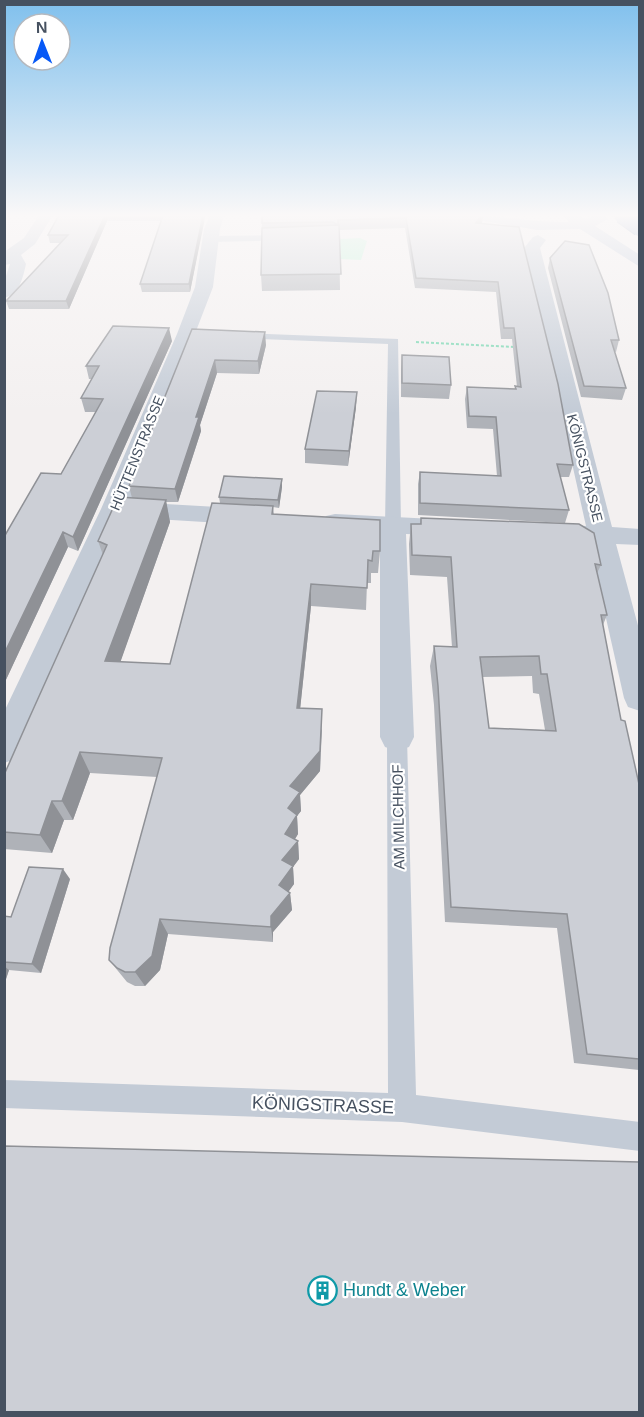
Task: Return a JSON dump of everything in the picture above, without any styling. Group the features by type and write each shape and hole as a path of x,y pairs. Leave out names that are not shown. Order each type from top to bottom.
{"street":[{"name":"HÜTTENSTRASSE","path":"4,749 191,334 205,281"},
{"name":"KÖNIGSTRASSE","path":"540,281 602,534 639,698"},
{"path":"114,509 277,519"},
{"path":"312,521 474,529"},
{"name":"AM MILCHHOF","path":"393,526 397,737"},
{"path":"532,532 639,537"}],"lane":[{"path":"231,336 394,341 393,526"},
{"name":"AM MILCHHOF","path":"397,737 402,1108"},
{"name":"KÖNIGSTRASSE","path":"4,1094 402,1108 639,1137"}],"path":[{"path":"394,341 556,349"}],"building":[{"path":"25,281 75,281 66,301 6,301"},
{"path":"141,281 190,281 189,284 140,284"},
{"path":"480,281 532,281 558,384 573,465 557,464 569,510 420,503 420,472 501,476 496,417 469,416 467,387 516,389 515,386 521,387 514,328 504,328 498,282"},
{"path":"556,281 603,281 608,293 619,340 611,340 626,388 584,386"},
{"path":"113,326 169,328 73,537 63,532 4,654 4,537 41,473 61,474 103,399 81,398 99,366 86,366"},
{"path":"192,329 265,332 258,361 215,360 175,489 129,486"},
{"path":"402,355 449,357 451,385 402,383"},
{"path":"317,391 357,392 349,451 305,449"},
{"path":"224,476 282,479 278,500 219,497"},
{"path":"118,497 166,500 105,661 170,664 212,503 273,506 272,514 380,520 380,551 373,551 372,561 368,560 367,588 311,584 297,708 322,709 320,751 290,786 300,792 288,808 297,815 285,834 298,841 282,860 293,866 279,885 290,893 271,916 271,927 160,919 152,956 135,972 125,972 117,968 109,960 110,948 162,758 80,752 62,801 52,801 40,835 4,832 4,775 107,545 98,541"},
{"path":"421,518 579,524 594,533 601,565 595,564 607,615 601,615 621,720 625,721 639,784 639,1059 587,1054 567,914 451,907 434,646 457,647 451,557 412,555 411,524 421,524","holes":["539,656 541,674 547,674 556,731 489,728 480,657"]},
{"path":"29,867 63,869 32,964 4,962 4,916 11,917"},
{"name":"Hundt & Weber","path":"4,1146 639,1162 639,1413 4,1413"}],"place":[{"name":"Hundt & Weber","path":"322,1290"}]}
